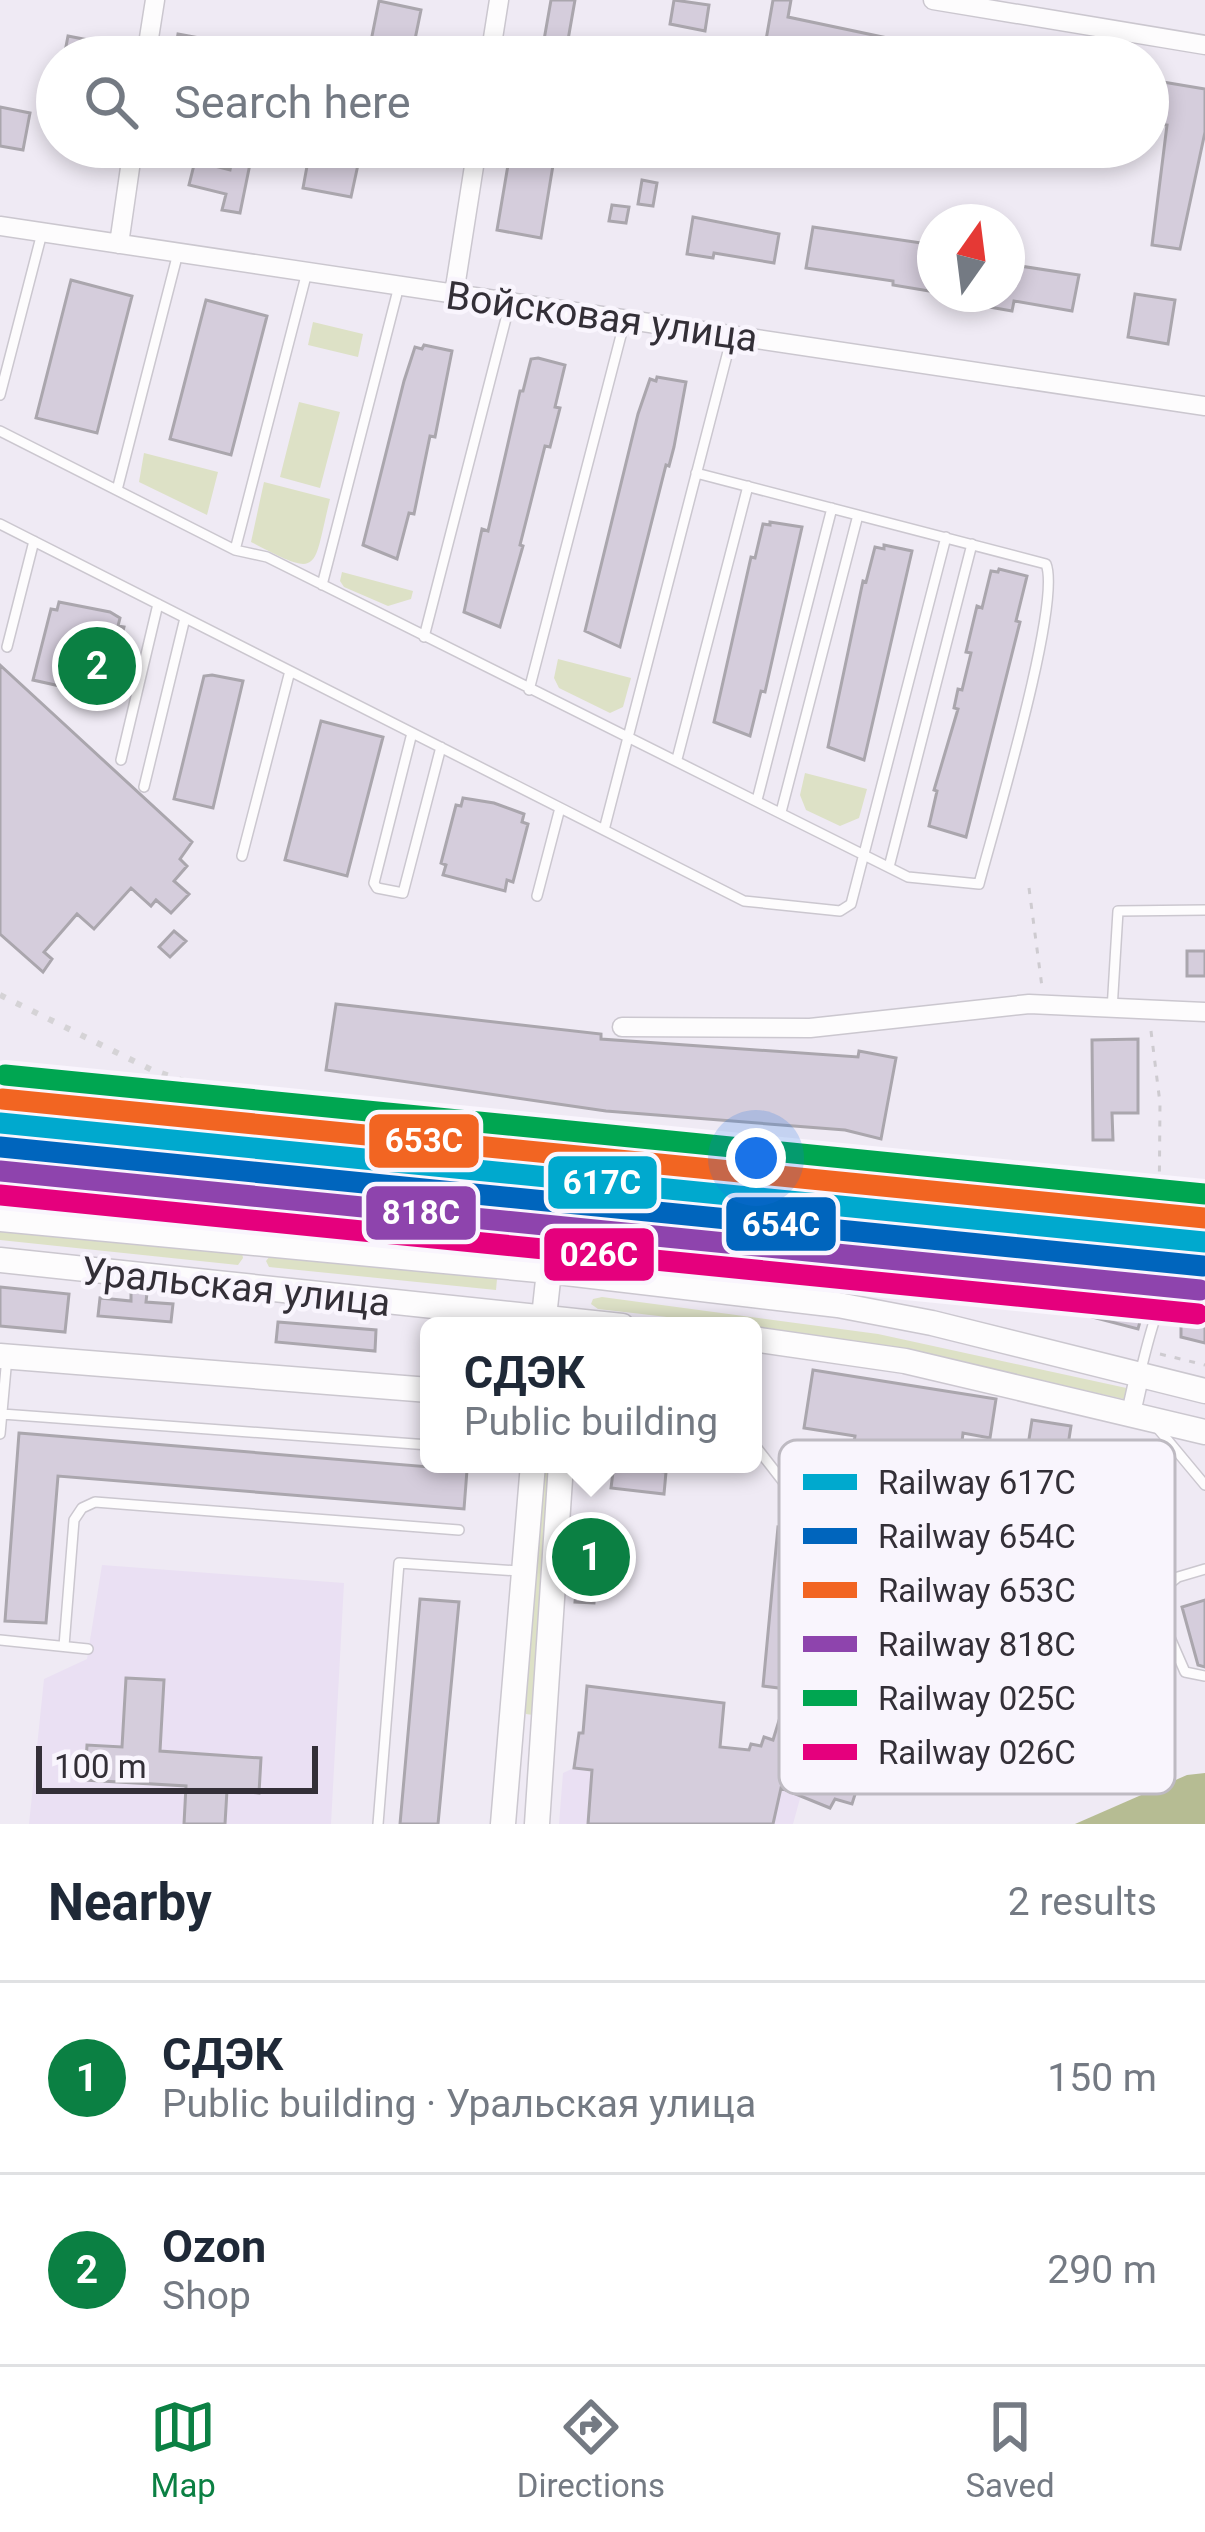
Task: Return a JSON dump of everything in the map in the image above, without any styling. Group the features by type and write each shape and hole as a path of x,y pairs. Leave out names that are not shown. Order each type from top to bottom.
{"main road":[{"name":"Уральская улица","path":"0,1219 549,1271 838,1305 932,1323 1205,1391"},
{"name":"Уральская улица","path":"0,1260 499,1317"},
{"path":"544,1317 549,1271"},
{"path":"573,1317 577,1275"},
{"path":"762,1340 905,1361 1205,1432"},
{"path":"3,1357 420,1389"},
{"path":"503,1824 532,1473"},
{"path":"537,1824 560,1473"}],"street":[{"path":"149,36 154,0"},
{"path":"493,36 499,0"},
{"path":"932,0 1146,36"},
{"path":"1169,40 1205,46"},
{"path":"119,244 130,168"},
{"path":"454,294 474,168"},
{"name":"Войсковая улица","path":"0,226 1205,406"},
{"path":"622,1028 810,1028 1044,1006 1205,1012"},
{"path":"1139,1415 1140,1373"}],"lane":[{"path":"0,395 42,232"},
{"path":"117,490 178,253"},
{"path":"235,550 307,272"},
{"path":"322,585 399,286"},
{"path":"424,637 510,303"},
{"path":"529,690 625,320"},
{"path":"604,830 732,336"},
{"path":"0,430 235,550 267,557 889,867 915,879 979,884 1037,658 1049,570 1040,562 696,473"},
{"path":"677,760 748,486"},
{"path":"757,800 832,508"},
{"path":"781,812 858,515"},
{"path":"0,524 759,905 845,911 851,904 946,537"},
{"path":"7,646 34,541"},
{"path":"889,867 972,544"},
{"path":"121,760 158,604"},
{"path":"144,788 185,618"},
{"path":"242,856 290,671"},
{"path":"412,733 375,887 399,894 404,890 441,747"},
{"path":"537,896 560,808"},
{"path":"1112,1011 1118,911 1205,910"},
{"path":"1140,1373 1171,1283 1185,1273 1205,1273"},
{"path":"1159,1307 1205,1317"},
{"path":"0,1435 3,1357"},
{"path":"2,1414 420,1444"},
{"path":"1139,1415 1163,1440"},
{"path":"1175,1453 1205,1485"},
{"path":"64,1646 74,1520 82,1508 95,1502 459,1531"},
{"path":"378,1824 399,1563 524,1571"},
{"path":"1175,1579 1205,1569"},
{"path":"0,1640 88,1649"},
{"path":"1175,1649 1185,1672 1205,1676"},
{"path":"511,1744 543,1746"}],"path":[{"path":"1029,888 1044,1006"},
{"path":"1149,1029 1154,1034 1160,1103 1159,1222 1162,1238 1178,1254 1185,1273"}],"shaded area":[{"path":"313,322 363,334 358,357 308,345"},
{"path":"299,402 340,412 320,488 280,477"},
{"path":"144,453 218,472 207,515 139,482"},
{"path":"264,482 330,499 310,562 291,561 251,542"},
{"path":"342,572 413,591 411,599 388,606 344,587"},
{"path":"558,659 631,678 623,707 610,713 559,688 554,678"},
{"path":"805,773 867,789 859,818 840,826 806,810 800,795"},
{"path":"0,1226 242,1253 243,1258 238,1265 0,1240"},
{"path":"270,1256 497,1279 496,1290 269,1267"},
{"path":"593,1299 751,1317 661,1317 598,1309 591,1304"},
{"path":"762,1318 878,1334 1131,1389 1128,1400 762,1331"},
{"path":"540,1473 551,1473 533,1715 524,1708"},
{"path":"102,1565 344,1583 331,1824 29,1824 44,1679 87,1659"},
{"path":"574,1768 779,1788 779,1794 801,1795 793,1824 559,1824 563,1773"},
{"path":"1205,1773 1205,1824 1075,1824 1144,1794 1175,1794 1175,1780"}],"building":[{"path":"551,0 575,0 569,36 545,36"},
{"path":"674,0 709,5 705,31 670,24"},
{"path":"773,0 791,0 788,17 878,36 767,36"},
{"path":"379,1 421,10 416,36 372,36"},
{"path":"1169,83 1205,89 1205,132 1180,249 1152,245 1162,168 1169,168"},
{"path":"0,107 30,113 23,150 0,146"},
{"path":"193,168 249,168 240,213 222,210 226,194 189,185"},
{"path":"307,168 357,168 351,197 303,188"},
{"path":"507,168 553,168 541,238 497,230"},
{"path":"642,180 657,183 653,206 638,204"},
{"path":"612,205 629,207 626,223 609,221"},
{"path":"693,217 779,234 774,263 714,253 713,258 687,254"},
{"path":"813,227 917,242 917,289 806,268"},
{"path":"1025,267 1079,275 1072,311 1025,303"},
{"path":"71,280 132,296 97,433 36,418"},
{"path":"1135,294 1175,300 1168,344 1128,337"},
{"path":"206,300 267,316 231,455 170,439"},
{"path":"415,347 452,351 435,437 430,436 414,514 409,513 397,559 363,545 404,381"},
{"path":"531,359 565,365 555,407 560,408 550,447 545,446 500,627 464,612 520,391"},
{"path":"650,379 686,382 674,447 620,647 585,631 638,414"},
{"path":"763,524 802,527 765,692 761,691 750,736 714,722 751,557 755,558"},
{"path":"884,545 912,551 864,760 828,747 863,581 875,547 884,549"},
{"path":"991,571 1027,576 1016,621 1020,622 966,837 929,826 934,790 958,709 954,708 958,689 962,690 971,653 966,652 977,606 982,608"},
{"path":"59,602 110,612 120,618 118,626 124,627 109,685 103,684 100,695 33,680 51,609 57,610"},
{"path":"0,665 192,842 180,859 187,866 174,881 189,894 171,913 156,900 151,906 131,888 94,929 77,914 44,952 52,959 43,972 0,934"},
{"path":"204,676 243,681 213,808 174,799"},
{"path":"321,721 383,737 347,876 285,860"},
{"path":"463,798 524,814 522,822 528,824 513,882 507,880 505,891 443,875 446,865 441,863 456,805 461,806"},
{"path":"174,931 186,941 170,957 159,947"},
{"path":"1187,951 1205,951 1205,976 1187,976"},
{"path":"336,1004 601,1034 601,1039 858,1057 859,1051 896,1058 881,1139 845,1130 606,1111 326,1070"},
{"path":"1138,1039 1138,1113 1112,1113 1113,1140 1093,1140 1092,1040"},
{"path":"0,1163 898,1254 896,1275 0,1185"},
{"path":"907,1229 986,1241 983,1264 904,1252"},
{"path":"990,1267 1144,1307 1138,1329 985,1289"},
{"path":"1189,1285 1205,1289 1205,1308 1185,1303"},
{"path":"0,1287 69,1294 65,1332 0,1326"},
{"path":"131,1292 147,1293 146,1302 173,1304 171,1322 98,1316 100,1298 131,1301"},
{"path":"1181,1321 1205,1326 1205,1343 1181,1337"},
{"path":"278,1322 376,1330 375,1351 276,1342"},
{"path":"813,1370 996,1399 990,1438 963,1433 962,1440 854,1440 855,1436 804,1428"},
{"path":"1032,1420 1071,1426 1069,1440 1029,1440"},
{"path":"19,1433 420,1466 420,1473 467,1473 464,1509 58,1476 46,1623 5,1621"},
{"path":"613,1473 666,1473 664,1494 611,1488"},
{"path":"778,1527 779,1527 779,1688 763,1686"},
{"path":"580,1544 599,1545 594,1603 575,1602"},
{"path":"420,1599 459,1602 438,1824 400,1824"},
{"path":"1205,1600 1205,1667 1198,1665 1182,1607"},
{"path":"126,1678 164,1680 160,1751 261,1758 259,1793 227,1790 225,1824 184,1824 186,1786 85,1780 87,1745 122,1747"},
{"path":"587,1686 724,1703 720,1747 749,1750 751,1744 761,1746 764,1737 773,1740 779,1720 780,1794 773,1824 588,1824 592,1770 574,1768 579,1733 583,1733"},
{"path":"796,1794 855,1794 852,1804 835,1799 830,1808"}],"railway":[{"path":"0,995 152,1070 287,1117 420,1147 630,1169 781,1200"}],"rail line":[{"name":"025С","path":"5,1075 1205,1194"},
{"name":"653С","path":"2,1099 1205,1218"},
{"name":"617C","path":"0,1123 1205,1242"},
{"name":"654С","path":"0,1147 1203,1266"},
{"name":"818С","path":"0,1171 1200,1290"},
{"name":"026С","path":"0,1195 1198,1314"}],"place":[{"name":"Ozon","path":"97,666"},
{"name":"СДЭК","path":"591,1557"}]}
